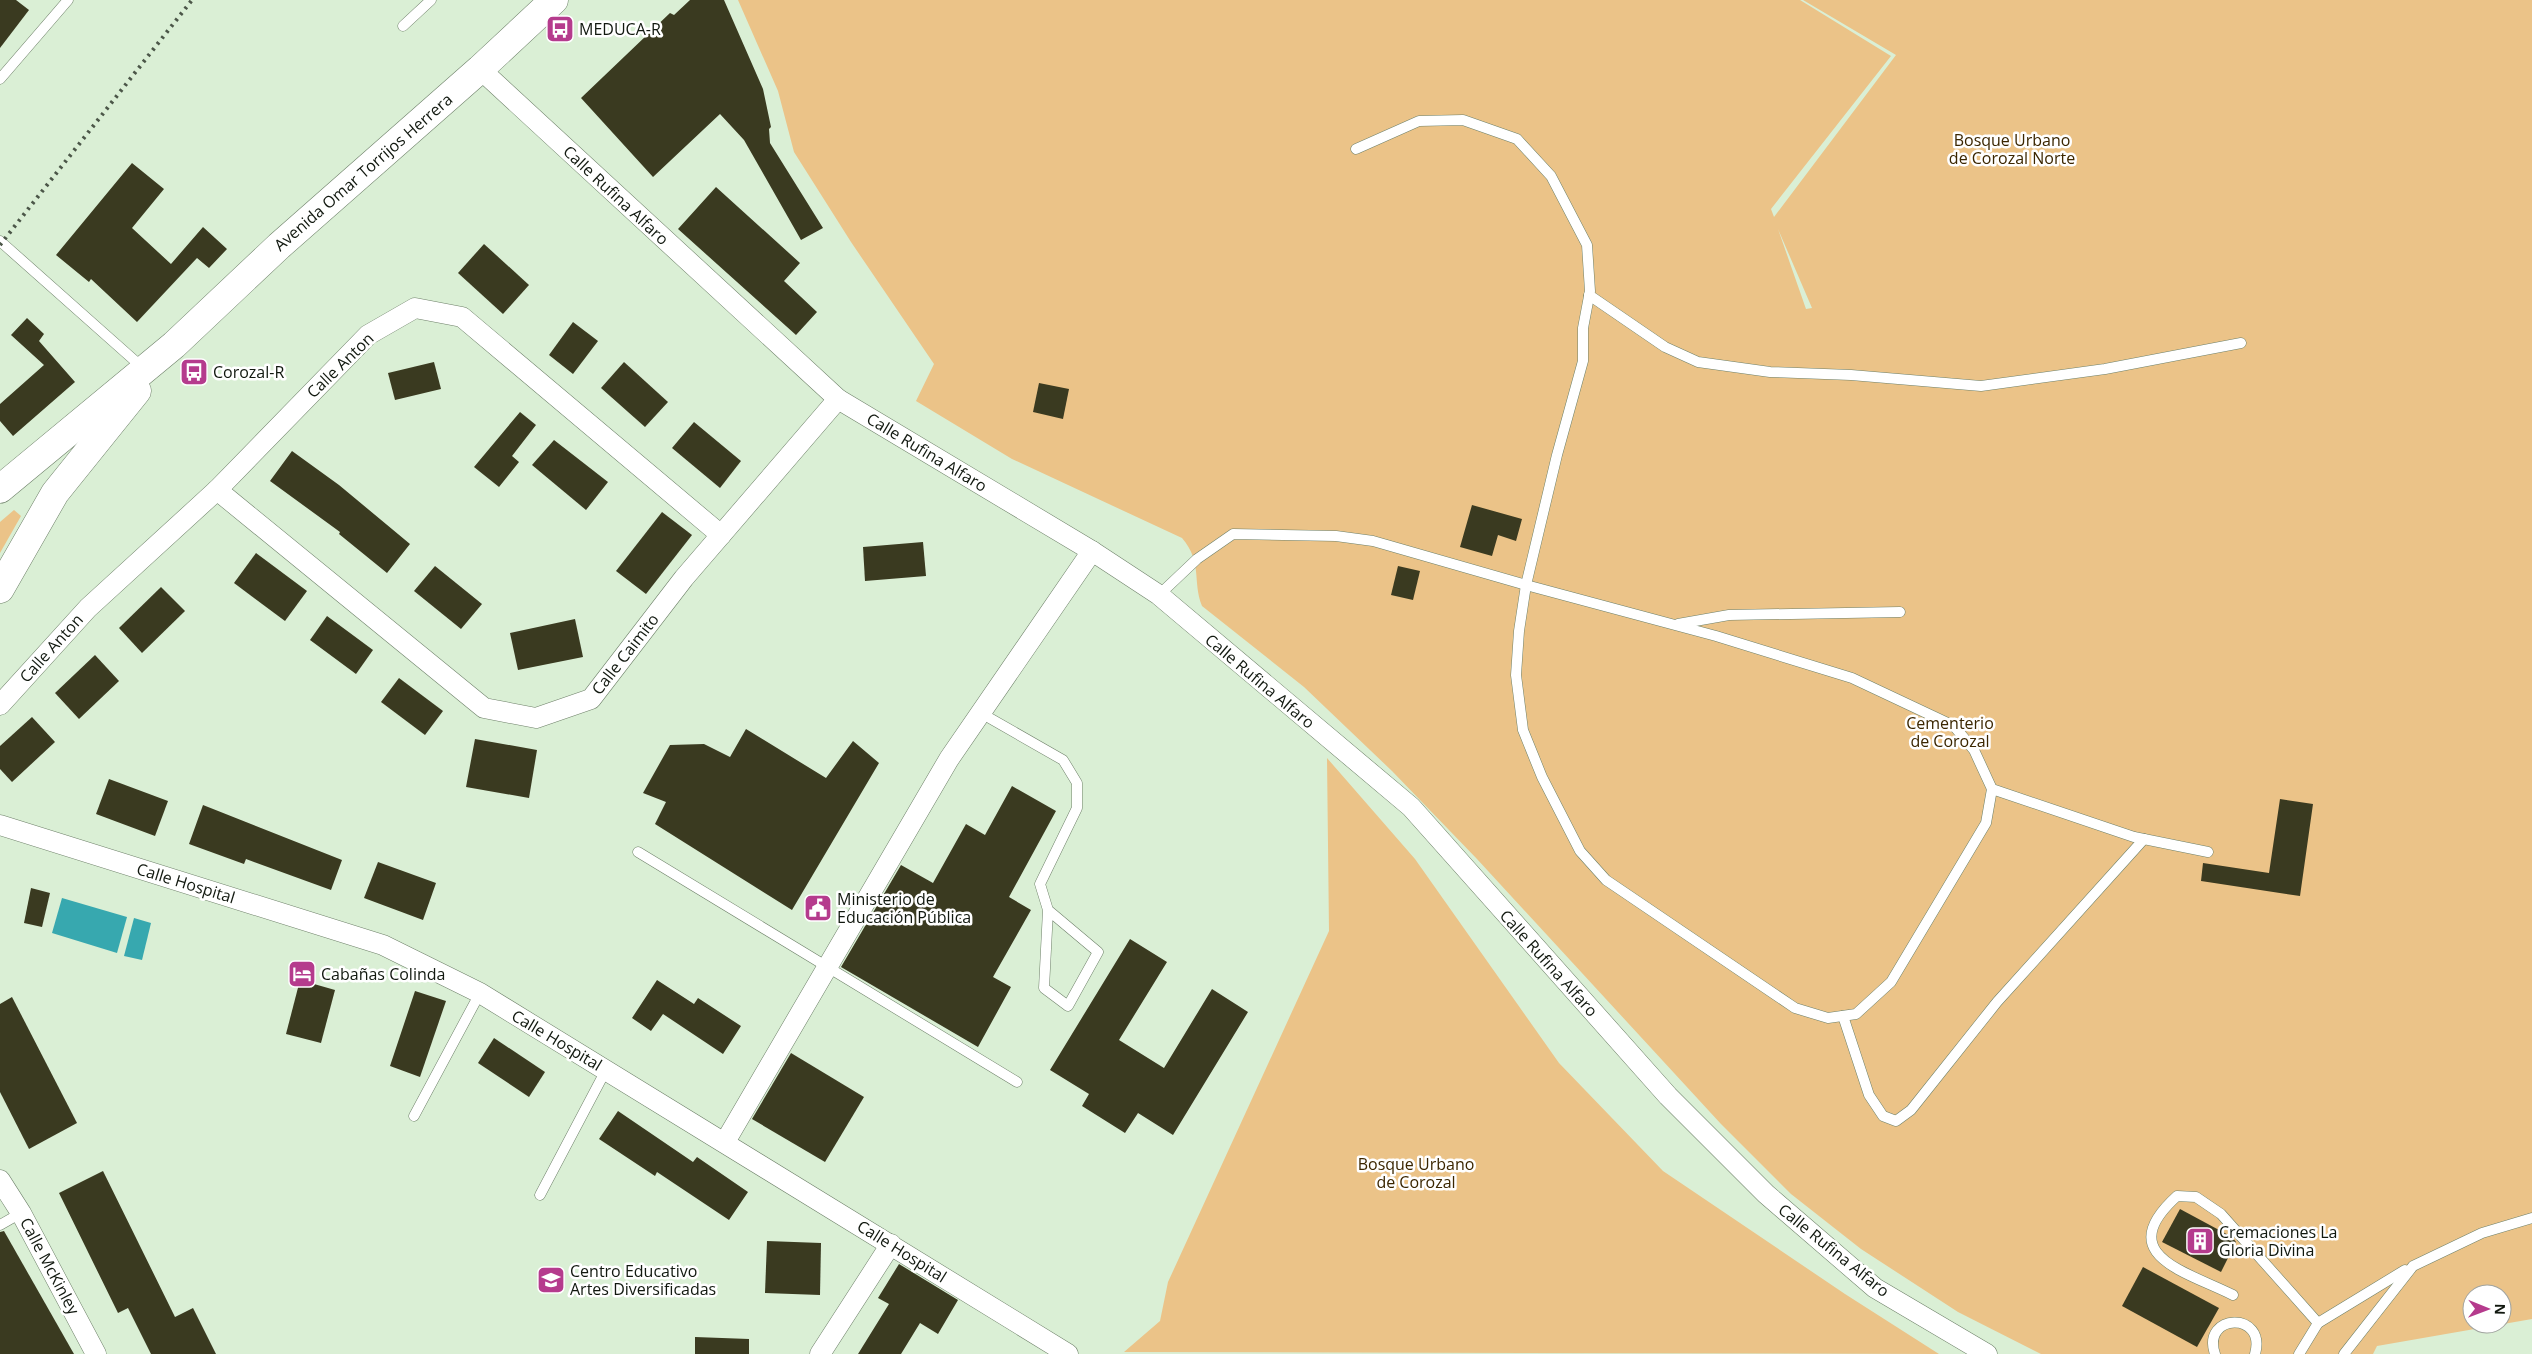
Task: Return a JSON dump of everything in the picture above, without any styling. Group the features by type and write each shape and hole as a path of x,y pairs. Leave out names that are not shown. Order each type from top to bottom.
{"main road":[{"name":"Avenida Omar Torrijos Herrera","path":"0,489 174,345 279,246 480,69 554,0"},
{"name":"Avenida Omar Torrijos Herrera","path":"0,589 55,493 174,345"}],"street":[{"name":"Calle Rufina Alfaro","path":"480,69 838,399 1092,551 1158,595 1411,807 1668,1096 1766,1194 1875,1288 1987,1354"},
{"name":"Calle Anton","path":"0,705 88,608 217,490 368,335 416,308 462,317 721,535"},
{"name":"Calle Caimito","path":"217,490 484,708 536,718 591,699 684,578 838,399"},
{"path":"725,1142 939,775 979,712 1092,551"},
{"name":"Calle Hospital","path":"0,825 383,945 480,993 1068,1354"},
{"name":"Calle McKinley","path":"0,1180 21,1214 96,1354"},
{"path":"820,1354 891,1244"}],"lane":[{"path":"0,78 68,0"},
{"path":"403,26 430,0"},
{"path":"1158,595 1197,559 1233,534 1336,536 1373,541 1526,585 1674,625 1852,678 1954,726 1974,750 1992,790 1986,823 1891,982 1856,1014 1843,1016 1828,1018 1795,1008 1606,880 1580,851 1542,777 1523,730 1516,675 1518,631 1526,585 1557,455 1583,361 1583,328 1589,295 1587,245 1551,176 1517,139 1463,120 1419,121 1356,149"},
{"path":"0,240 144,370"},
{"path":"1589,295 1665,347 1698,362 1770,372 1852,375 1980,386 2106,369 2241,343"},
{"path":"1674,625 1729,614 1900,612"},
{"path":"979,712 1062,760 1077,783 1077,808 1040,884 1048,910 1044,988 1068,1006 1098,952 1048,910"},
{"path":"1992,790 2144,839 2208,852"},
{"path":"1843,1016 1869,1095 1883,1116 1896,1121 1911,1110 1997,1002 2144,839"},
{"path":"638,852 1017,1082"},
{"path":"414,1116 480,993"},
{"path":"540,1195 606,1070"},
{"path":"2233,1295 2160,1259 2151,1246 2151,1229 2163,1209 2177,1196 2196,1197 2221,1214 2318,1323"},
{"path":"0,1225 21,1214"},
{"path":"2299,1354 2318,1323 2413,1266 2482,1233 2532,1218"},
{"path":"2344,1354 2413,1266"},
{"path":"2215,1354 2212,1345 2216,1332 2221,1326 2235,1322 2243,1323 2254,1333 2257,1347 2255,1354"}],"green space":[{"name":"Cementerio de Corozal","path":"738,0 1800,0 1891,56 1771,209 1774,217 1896,55 1803,0 2532,0 2532,1319 2512,1322 2512,1284 2462,1284 2462,1331 2377,1346 2373,1354 2041,1354 1958,1312 1861,1249 1791,1194 1721,1124 1477,859 1392,771 1304,687 1202,606 1193,556 1182,538 1012,459 916,401 934,364 851,242 794,152 778,91","holes":["1778,229 1812,308 1806,309"]},
{"path":"14,510 21,516 0,553 0,522"},
{"name":"Bosque Urbano de Corozal","path":"1327,758 1415,859 1559,1063 1663,1171 1845,1294 1939,1354 1124,1352 1160,1321 1168,1282 1329,931"}],"water":[{"path":"62,898 127,917 117,953 52,933"},
{"path":"134,918 151,923 142,960 124,956"}],"building":[{"path":"0,0 16,0 29,10 0,48"},
{"path":"690,0 724,0 763,89 771,127 769,129 770,143 823,228 801,240 744,140 720,114 653,177 581,98 670,13 674,15"},
{"path":"132,163 164,189 132,228 171,264 203,227 227,249 209,268 197,258 137,322 91,279 89,282 56,255"},
{"path":"716,187 800,263 784,281 817,312 796,335 678,229"},
{"path":"484,244 529,285 503,314 458,273"},
{"path":"27,318 44,334 39,341 75,382 13,436 0,421 0,404 44,365 11,335"},
{"path":"573,322 598,341 573,374 549,355"},
{"path":"434,362 441,389 395,400 388,373"},
{"path":"624,362 668,402 645,427 601,388"},
{"path":"1039,383 1069,389 1063,419 1033,412"},
{"path":"520,412 536,425 512,456 519,462 499,487 474,467"},
{"path":"694,422 741,461 720,488 672,448"},
{"path":"554,440 608,482 586,510 532,465"},
{"path":"292,451 339,485 410,544 387,573 339,534 340,532 270,481"},
{"path":"1472,505 1522,519 1516,541 1498,535 1492,556 1460,547"},
{"path":"662,512 692,535 646,594 616,571"},
{"path":"923,542 926,576 865,581 863,547"},
{"path":"256,553 307,591 285,621 234,583"},
{"path":"435,566 482,604 461,629 414,591"},
{"path":"1398,566 1420,571 1413,600 1391,595"},
{"path":"161,587 185,611 142,653 119,628"},
{"path":"327,616 373,650 356,674 310,640"},
{"path":"575,619 583,657 518,670 510,633"},
{"path":"95,655 119,681 79,719 55,693"},
{"path":"399,678 443,711 425,735 381,702"},
{"path":"32,717 55,742 12,782 0,769 0,746"},
{"path":"746,729 826,778 853,741 879,763 792,910 655,824 666,802 643,793 670,745 704,744 730,757"},
{"path":"475,739 537,750 529,798 466,787"},
{"path":"109,779 168,801 155,836 96,814"},
{"path":"1012,786 1056,811 1009,897 1031,910 993,977 1011,987 978,1047 841,967 901,865 933,883 966,824 985,835"},
{"path":"2280,799 2313,804 2300,896 2201,881 2203,863 2269,873"},
{"path":"203,805 342,860 331,890 246,859 244,864 189,844"},
{"path":"378,862 436,883 423,920 364,898"},
{"path":"31,888 50,893 42,927 24,923"},
{"path":"1130,939 1167,962 1119,1040 1164,1068 1212,989 1248,1012 1173,1135 1138,1113 1125,1133 1082,1106 1089,1094 1050,1070"},
{"path":"300,980 335,990 321,1043 286,1034"},
{"path":"657,980 694,1004 698,998 741,1026 723,1054 663,1014 651,1031 632,1018"},
{"path":"415,991 446,1001 420,1077 390,1066"},
{"path":"12,997 77,1123 29,1149 0,1092 0,1004"},
{"path":"494,1038 545,1072 529,1097 478,1063"},
{"path":"791,1053 864,1097 825,1162 752,1119"},
{"path":"618,1111 693,1162 697,1157 748,1192 729,1220 657,1172 655,1176 599,1139"},
{"path":"103,1171 175,1317 193,1308 216,1354 151,1354 128,1308 118,1313 59,1193"},
{"name":"Cremaciones La Gloria Divina","path":"2180,1209 2232,1237 2236,1242 2221,1272 2162,1242"},
{"path":"4,1231 74,1354 0,1354 0,1232"},
{"path":"767,1241 821,1243 820,1295 765,1293"},
{"path":"899,1264 958,1300 938,1334 920,1323 901,1354 858,1354 889,1304 878,1298"},
{"path":"2143,1267 2219,1308 2197,1347 2122,1306"},
{"path":"695,1337 749,1339 749,1354 695,1354"}],"railway":[{"path":"0,245 192,0"}],"place":[{"name":"MEDUCA-R","path":"560,29"},
{"name":"Corozal-R","path":"194,372"},
{"name":"Ministerio de Educación Pública","path":"818,908"},
{"name":"Cabañas Colinda","path":"302,974"},
{"name":"Cremaciones La Gloria Divina","path":"2200,1241"},
{"name":"Centro Educativo Artes Diversificadas","path":"551,1280"}],"park label":[{"name":"Bosque Urbano de Corozal Norte","path":"2012,149"}]}
